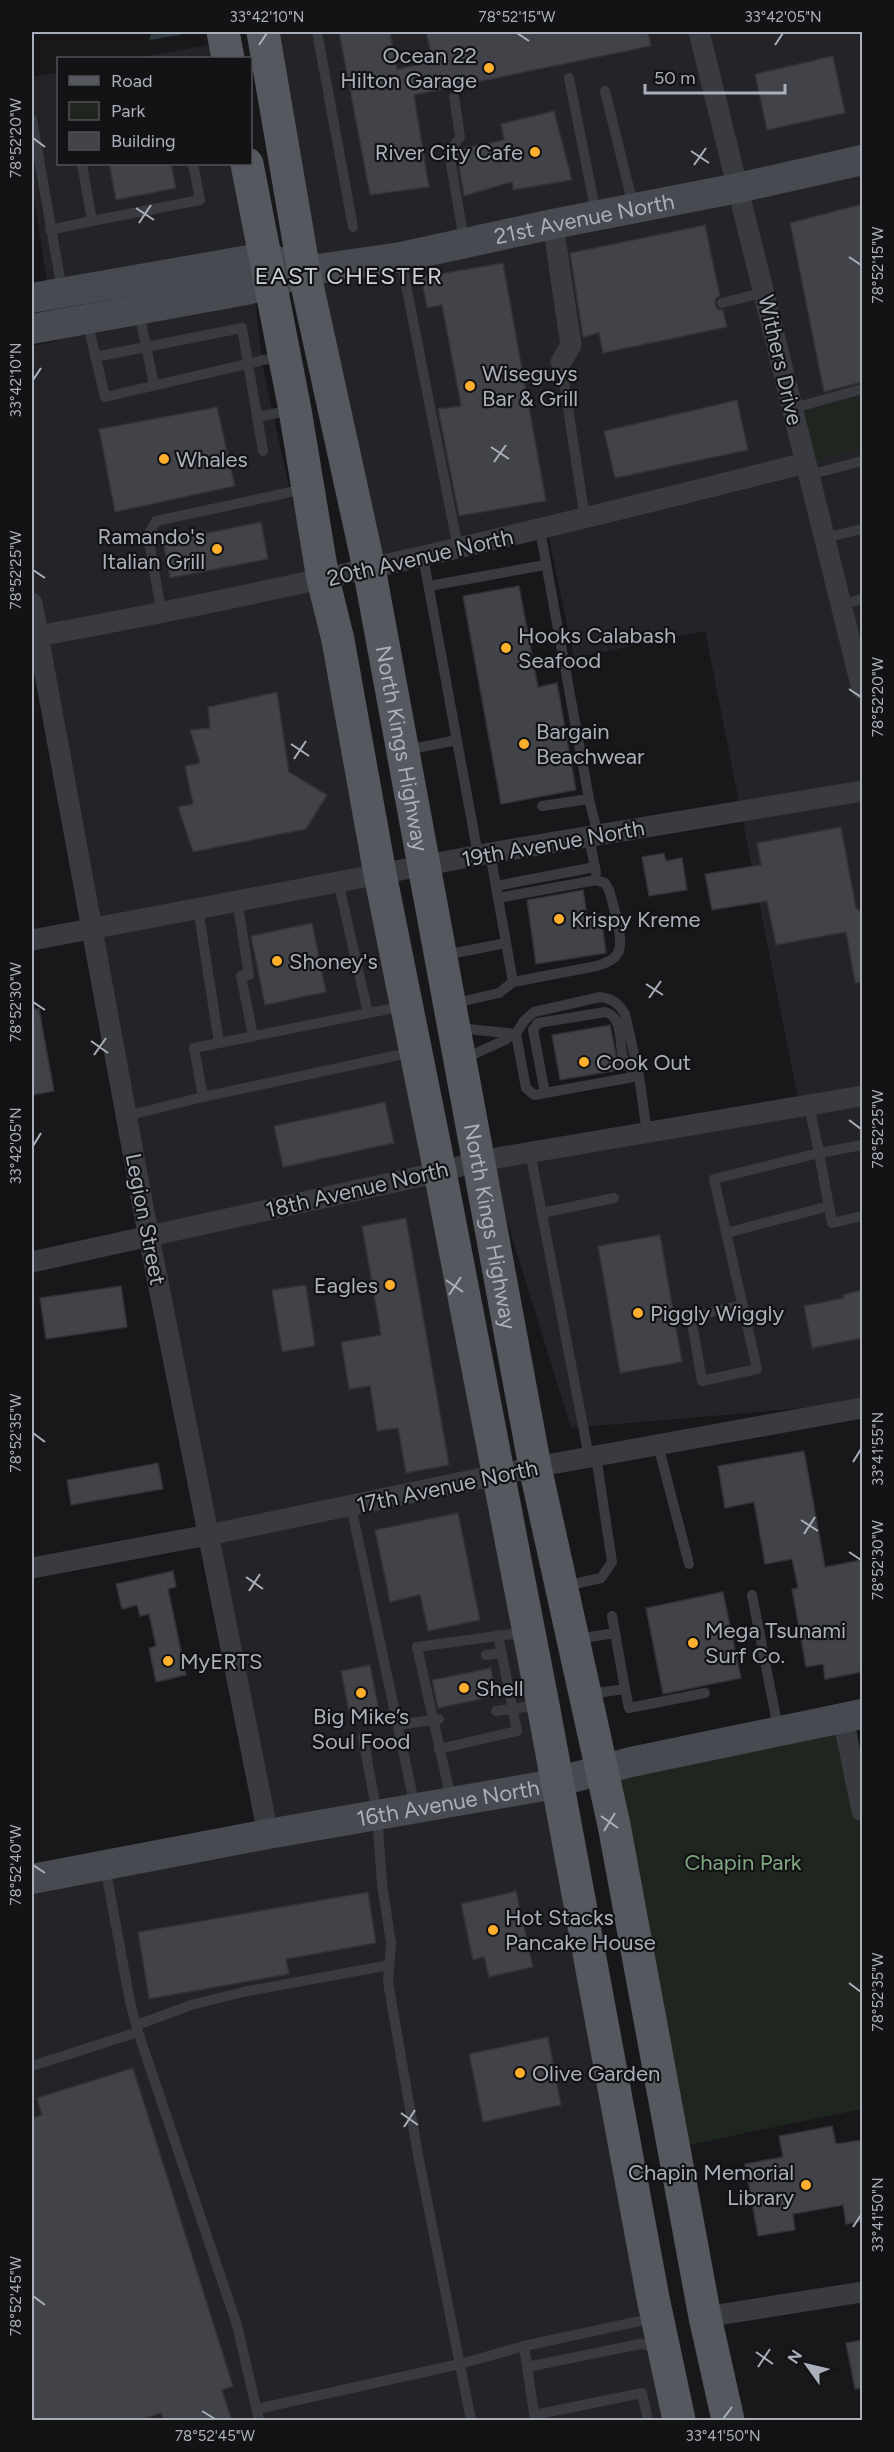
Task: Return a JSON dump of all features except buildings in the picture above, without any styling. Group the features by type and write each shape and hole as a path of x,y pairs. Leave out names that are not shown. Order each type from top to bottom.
{"main road":[{"path":"224,32 228,57"},
{"name":"North Kings Highway","path":"263,32 304,271 369,568 535,1467 602,1769 645,1986 705,2317 728,2421"},
{"name":"21st Avenue North","path":"32,298 63,292 268,271 304,271 401,257 553,224 738,189 862,160"},
{"name":"North Kings Highway","path":"247,165 295,410 297,490 338,640 380,874 499,1476 513,1634 528,1707 557,1782 660,2333 679,2421"},
{"name":"21st Avenue North","path":"32,330 139,311 268,271"},
{"name":"16th Avenue North","path":"32,1879 557,1782 602,1769 853,1716"}],"street":[{"name":"Withers Drive","path":"699,32 861,679"},
{"path":"553,224 571,345 561,362"},
{"name":"20th Avenue North","path":"35,637 323,579 807,469"},
{"name":"Legion Street","path":"32,603 35,637 126,1116 268,1834"},
{"name":"19th Avenue North","path":"32,940 484,854 862,791"},
{"name":"18th Avenue North","path":"32,1262 440,1172 479,1161 862,1096"},
{"name":"17th Avenue North","path":"32,1568 208,1535 535,1467 862,1407"},
{"path":"853,1716 862,1811"},
{"path":"705,2317 862,2292"}],"lane":[{"path":"316,32 353,227"},
{"path":"569,78 596,216"},
{"path":"605,91 633,209"},
{"path":"454,97 460,137 449,153 464,243"},
{"path":"32,119 63,292"},
{"path":"82,165 92,221"},
{"path":"51,230 200,200 193,165"},
{"path":"401,257 458,548"},
{"path":"722,303 765,292"},
{"path":"139,311 154,385"},
{"path":"87,319 105,397 285,355"},
{"path":"96,357 242,328 263,451"},
{"path":"561,362 585,519"},
{"path":"794,408 860,388"},
{"path":"257,417 295,410"},
{"path":"807,469 862,461"},
{"path":"161,611 148,535 156,521 297,490"},
{"path":"540,530 589,800 597,879"},
{"path":"824,538 862,530"},
{"path":"423,556 457,740 484,854 496,886 513,982"},
{"path":"429,586 545,565"},
{"path":"841,604 862,599"},
{"path":"403,751 457,740"},
{"path":"542,806 589,800"},
{"path":"496,886 594,867"},
{"path":"452,1016 499,993 513,982 597,966 610,962 618,953 620,940 609,890 605,883 597,879 498,898"},
{"path":"338,881 368,1013"},
{"path":"237,900 249,975 241,976 253,1036"},
{"path":"198,908 219,1043"},
{"path":"441,955 506,943"},
{"path":"460,1060 505,1040 514,1034 534,1012 600,997 611,999 625,1014 639,1076 647,1133"},
{"path":"203,1097 194,1048 407,1005"},
{"path":"545,1093 533,1030 538,1023 605,1012 612,1014 617,1022 625,1063 639,1076"},
{"path":"452,1016 514,1034"},
{"path":"514,1034 526,1088 534,1095 639,1076"},
{"path":"126,1116 416,1051"},
{"path":"809,1106 832,1223 862,1216"},
{"path":"742,1305 691,1317 702,1381 757,1369 714,1179 819,1153 862,1145"},
{"path":"530,1152 593,1457 612,1562 601,1578 561,1587"},
{"path":"542,1213 614,1198"},
{"path":"726,1233 829,1206"},
{"path":"658,1445 689,1564"},
{"path":"351,1506 415,1807"},
{"path":"752,1594 778,1731"},
{"path":"612,1616 629,1708 705,1693"},
{"path":"573,1640 615,1633"},
{"path":"502,1653 513,1634"},
{"path":"452,1802 439,1749 425,1664 417,1647 513,1634"},
{"path":"486,1655 502,1653"},
{"path":"502,1653 528,1707"},
{"path":"586,1695 625,1689"},
{"path":"496,1711 528,1707"},
{"path":"439,1749 517,1731 528,1707"},
{"path":"398,1725 436,1720"},
{"path":"363,1737 377,1815 382,1884 391,1943 388,1982 403,2076 471,2421"},
{"path":"105,1865 138,2029 237,2325 258,2415 524,2346 660,2333"},
{"path":"32,2066 138,2029 191,2005 243,1992 389,1965"},
{"path":"527,2367 640,2344 660,2333"},
{"path":"524,2346 535,2418 642,2393 648,2421"}],"shaded area":[{"path":"152,32 184,32 180,35 149,40"},
{"path":"263,32 862,32 862,1403 571,1428 491,1169 800,1108 705,631 574,658 547,529 369,568"},
{"path":"225,42 227,57 141,57"},
{"path":"57,72 57,165 239,165 263,368 440,1172 679,2420 32,2420 32,1879 268,1834 32,637 32,346 56,341 32,185 32,77"}],"green space":[{"path":"862,395 862,448 805,463 794,415"},
{"name":"Chapin Park","path":"843,1718 862,1811 862,2109 693,2144 674,2145 602,1769"}],"place":[{"name":"Ocean 22 Hilton Garage","path":"489,68"},
{"name":"River City Cafe","path":"535,152"},
{"name":"Wiseguys Bar & Grill","path":"470,386"},
{"name":"Whales","path":"164,459"},
{"name":"Ramando's Italian Grill","path":"217,549"},
{"name":"Hooks Calabash Seafood","path":"506,648"},
{"name":"Bargain Beachwear","path":"524,744"},
{"name":"Krispy Kreme","path":"559,919"},
{"name":"Shoney's","path":"277,961"},
{"name":"Cook Out","path":"584,1062"},
{"name":"Eagles","path":"390,1285"},
{"name":"Piggly Wiggly","path":"638,1313"},
{"name":"Mega Tsunami Surf Co.","path":"693,1643"},
{"name":"MyERTS","path":"168,1661"},
{"name":"Shell","path":"464,1688"},
{"name":"Big Mike’s Soul Food","path":"361,1693"},
{"name":"Hot Stacks Pancake House","path":"493,1930"},
{"name":"Olive Garden","path":"520,2073"},
{"name":"Chapin Memorial Library","path":"806,2185"}],"district":[{"name":"EAST CHESTER","path":"349,276"}]}
